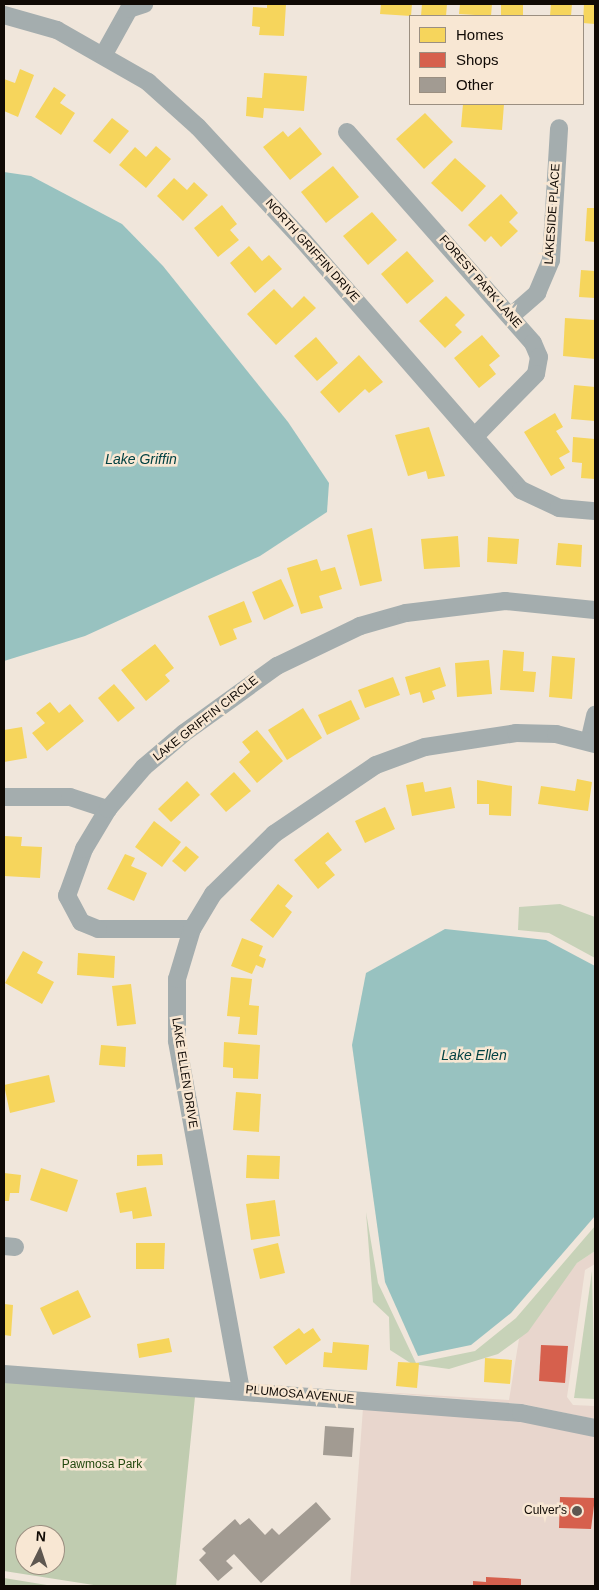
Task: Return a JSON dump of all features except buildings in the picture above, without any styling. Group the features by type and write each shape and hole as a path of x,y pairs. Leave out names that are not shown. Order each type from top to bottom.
{"street":[{"path":"104,54 129,9 144,4"},
{"name":"NORTH GRIFFIN DRIVE","path":"4,15 57,30 104,54 148,82 198,127 476,435 521,490 536,500 559,508 595,511"},
{"name":"LAKESIDE PLACE","path":"511,316 537,293 552,260 558,128"},
{"name":"FOREST PARK LANE","path":"347,132 511,316 533,343 539,357 536,374 476,435"},
{"name":"LAKE GRIFFIN CIRCLE","path":"192,929 98,929 80,922 70,908 68,882 108,809 144,767 184,733 234,695 315,644 406,612 505,601 595,610"},
{"path":"592,743 595,715"},
{"name":"LAKE ELLEN DRIVE","path":"241,1390 177,1041 177,979 192,929 213,894 274,834 376,765 425,747 516,733 556,734 592,743"},
{"path":"4,797 70,797 108,809"},
{"name":"PLUMOSA AVENUE","path":"4,1374 241,1390 521,1413 595,1428"}],"shaded area":[{"path":"595,1251 595,1264 585,1270 567,1397 573,1405 595,1406 595,1419 522,1404 364,1391 509,1400 519,1339 577,1263"},
{"path":"363,1408 520,1421 595,1436 595,1586 350,1586"}],"green space":[{"path":"560,904 595,917 595,958 549,933 518,930 519,907"},
{"path":"366,1212 378,1283 416,1363 475,1351 516,1318 595,1226 595,1251 577,1263 528,1332 498,1354 449,1369 412,1364 390,1350 389,1317 373,1302"},
{"path":"592,1271 595,1399 574,1398"},
{"name":"Pawmosa Park","path":"4,1374 196,1387 176,1586 100,1586 30,1575 65,1575 65,1525 15,1525 15,1573 4,1571"},
{"path":"4,1578 53,1586 4,1586"}],"water":[{"name":"Lake Griffin","path":"4,172 31,176 122,224 163,266 288,422 329,483 327,512 260,556 85,636 4,661"},
{"name":"Lake Ellen","path":"445,929 546,940 595,966 595,1216 511,1313 471,1345 418,1356 385,1282 352,1045 366,973"}],"place":[{"name":"Culver's","path":"577,1511"}]}
